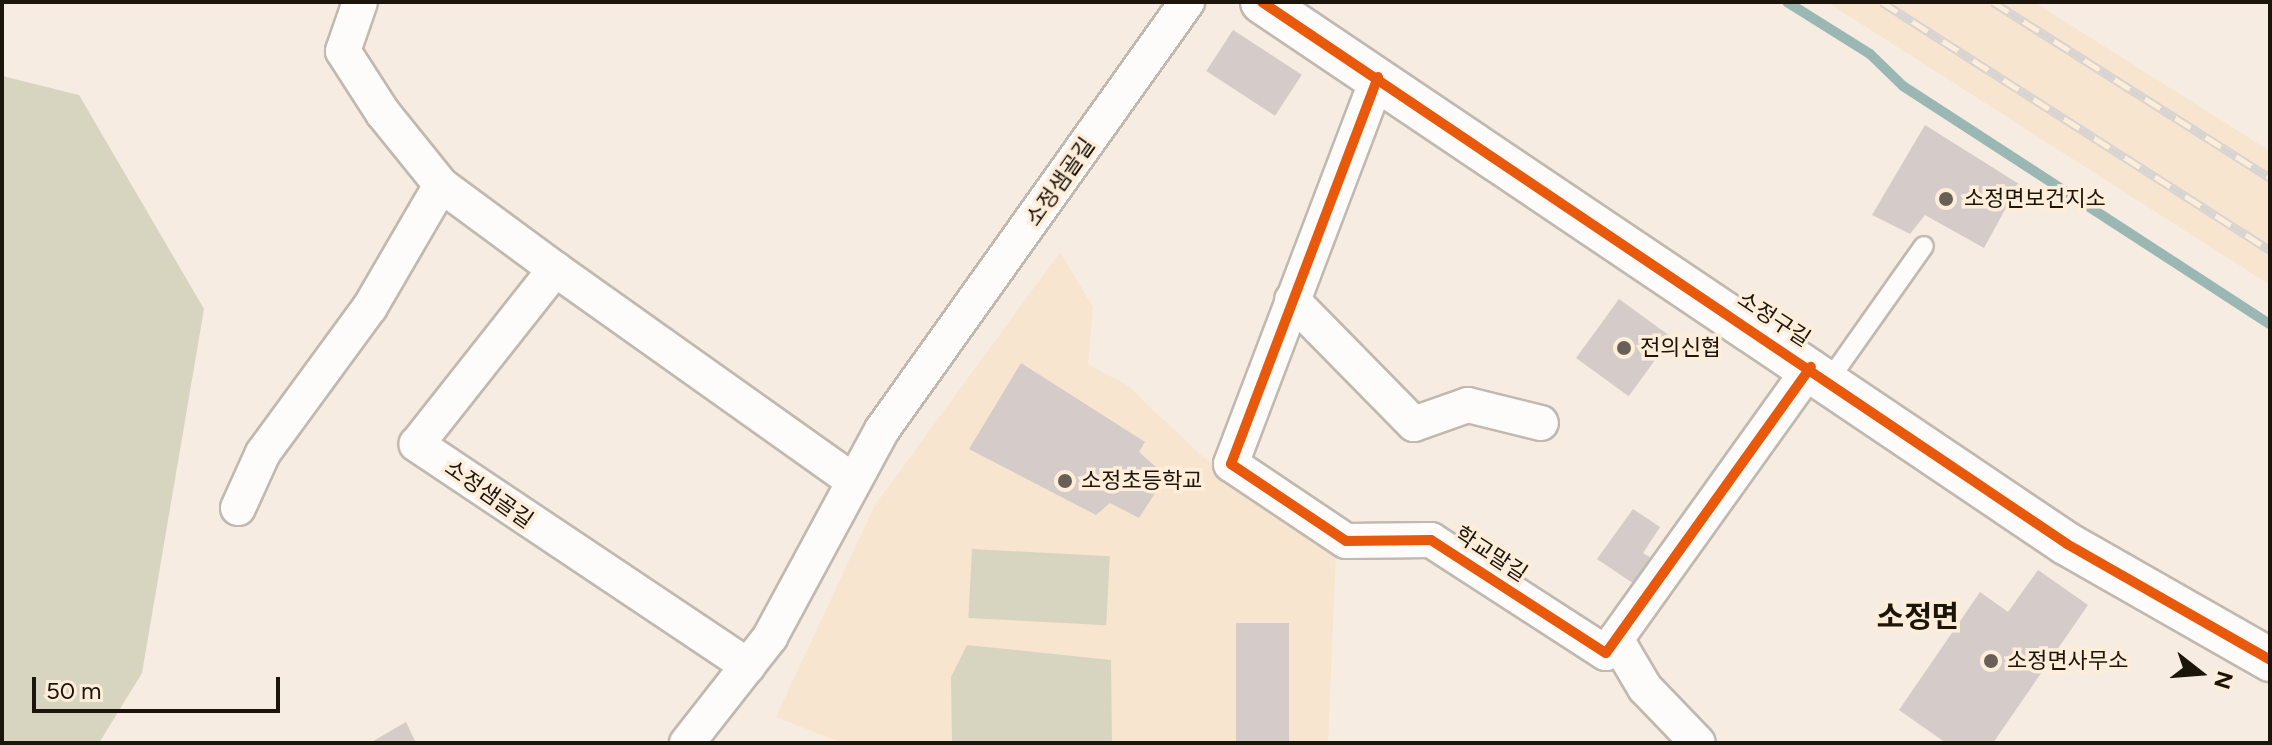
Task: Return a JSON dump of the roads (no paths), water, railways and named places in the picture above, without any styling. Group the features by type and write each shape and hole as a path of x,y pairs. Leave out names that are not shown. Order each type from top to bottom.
{"street":[{"path":"360,2 343,51 441,185 853,481"},
{"name":"소정샘골길","path":"687,743 748,666 853,481 1187,2"},
{"name":"소정구길","path":"1262,2 1820,374 2067,544 2270,660"},
{"name":"학교말길","path":"1378,77 1231,464 1346,541 1431,540 1606,653 1616,639"},
{"path":"238,508 263,453 370,307 441,185"},
{"name":"소정샘골길","path":"555,269 417,444 748,666"},
{"path":"1292,300 1414,424 1468,405 1541,423"},
{"path":"1698,743 1645,688 1616,639 1820,374"}],"lane":[{"path":"1820,374 1924,246"}],"waterway":[{"path":"1787,2 1870,54 1903,86 2270,324"}],"railway":[{"path":"1882,2 2270,250"},
{"path":"1993,2 2270,178"}],"place":[{"name":"소정면보건지소","path":"1946,199"},
{"name":"전의신협","path":"1624,348"},
{"name":"소정초등학교","path":"1065,481"},
{"name":"소정면사무소","path":"1991,661"}],"district":[{"name":"소정면","path":"1918,617"}]}
